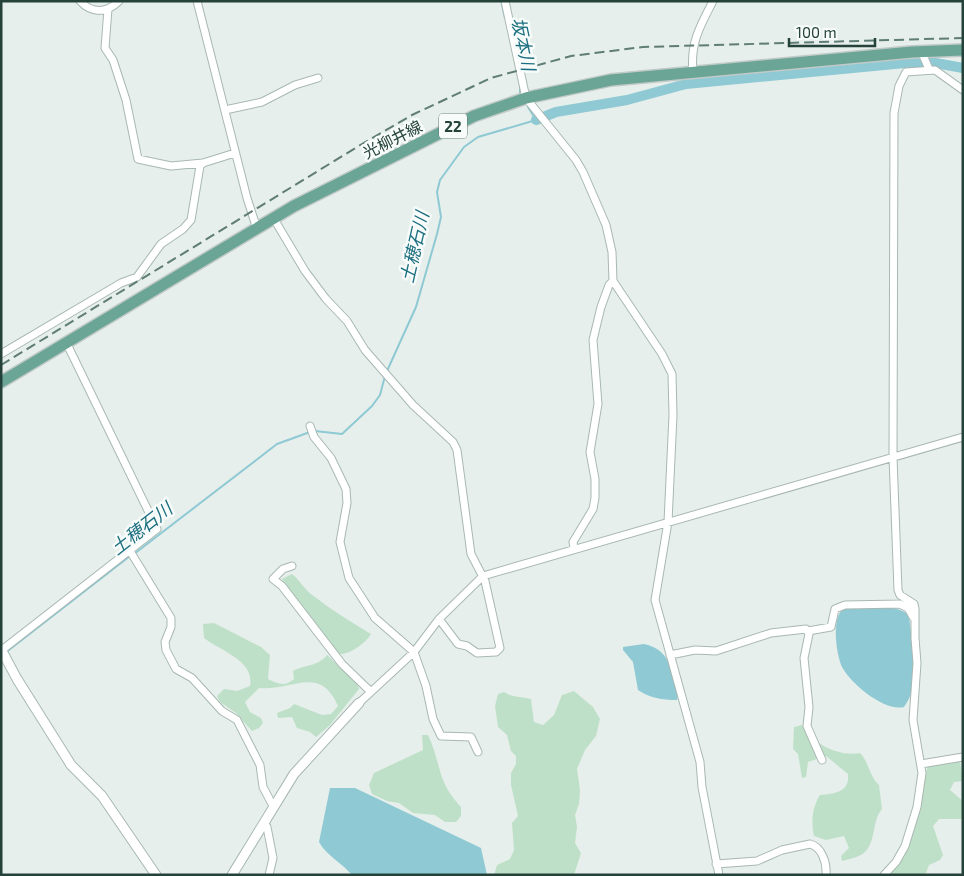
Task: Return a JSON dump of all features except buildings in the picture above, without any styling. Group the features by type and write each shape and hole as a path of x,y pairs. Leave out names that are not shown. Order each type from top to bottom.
{"main road":[{"name":"光柳井線","path":"1,382 314,195 474,116 526,98 604,81 963,50"}],"street":[{"path":"80,1 94,10 108,9 119,1"},
{"path":"197,1 235,153 257,229"},
{"path":"505,1 526,98 576,160 583,172 606,225 612,252 613,281 662,354 672,374 673,415 668,522 655,600 700,762 702,787 719,875"},
{"path":"693,72 691,54 694,42 713,1"},
{"path":"108,9 105,48 113,60 126,100 138,159 171,166 203,163 235,153"},
{"path":"922,53 928,67"},
{"path":"884,875 896,862 910,830 920,788 921,764 913,720 917,663 914,604 900,595 898,590 893,456 894,113 900,86 906,72 928,67 963,90"},
{"path":"225,110 262,102 296,85 318,78"},
{"path":"1,354 121,283 137,277 161,244 183,229 191,220 200,166 203,163"},
{"path":"274,219 305,271 383,371 413,405 453,442 459,457 471,554 483,576 500,645 496,652 481,654 458,644 439,619"},
{"path":"574,548 574,542 593,509 595,498 595,479 590,452 598,404 593,340 601,307 609,285 613,281"},
{"path":"66,342 157,529 132,553 1,650 17,679 71,764 102,796 156,875"},
{"path":"311,429 330,458 346,489 347,503 340,542 349,578 378,622 414,652 426,686 433,719 442,736 471,737 478,752"},
{"path":"232,875 273,806 303,763 370,690 414,652 439,619 483,576 574,548 963,437"},
{"path":"132,553 170,618 172,627 165,642 166,650 176,669 192,678 222,711 237,720 260,765 263,787 273,806"},
{"path":"292,566 283,569 273,579 282,586 342,664 370,690"},
{"path":"670,655 695,650 724,650 771,632 802,628 808,631 831,627 835,609 845,605 900,604 912,612 915,621"},
{"path":"808,631 809,641 804,658 809,707 807,726 822,760"},
{"path":"921,764 963,757"},
{"path":"264,824 267,827 273,858 269,875"},
{"path":"716,864 757,861 782,850 810,844 820,852 826,863 826,875"}],"green space":[{"path":"292,574 318,600 371,634 369,638 352,651 338,654 282,579"},
{"path":"214,623 261,647 270,655 268,679 272,681 281,684 288,683 294,679 293,671 316,663 327,655 357,683 359,689 330,725 316,737 310,732 297,728 292,717 278,718 277,713 290,708 294,704 322,715 331,714 338,706 331,693 323,686 304,682 271,688 259,688 245,702 250,712 261,718 263,723 259,728 252,731 236,713 220,702 217,696 224,689 237,691 250,686 250,677 242,663 235,657 204,638 203,624"},
{"path":"574,691 593,707 600,719 596,736 585,750 577,769 580,790 579,804 575,815 577,827 575,843 581,853 574,875 494,875 497,865 510,859 514,850 512,823 518,816 511,785 511,773 516,764 516,756 511,751 507,735 498,727 495,706 498,694 504,692 531,699 534,722 543,725 554,715 562,695"},
{"path":"802,725 812,738 827,748 843,753 860,753 879,785 882,809 876,820 872,840 866,851 859,856 842,861 841,856 849,848 844,836 826,840 814,836 813,815 817,800 820,795 836,793 844,788 847,785 848,774 826,756 808,762 806,777 802,778 798,754 793,749 794,727"},
{"path":"422,735 428,735 447,789 461,807 461,816 456,822 445,822 435,815 413,813 399,803 387,801 372,794 369,785 374,773 423,750"},
{"path":"960,761 963,781 954,782 950,790 963,801 963,819 939,819 933,826 943,855 940,860 929,865 926,873 922,875 888,875 898,865 928,766"}],"water":[{"path":"886,607 894,608 909,615 914,674 910,697 904,707 896,707 878,701 846,674 838,654 836,636 837,619 844,608"},
{"path":"644,644 660,651 669,663 678,696 677,700 656,698 638,690 633,662 623,650 623,647"},
{"path":"330,788 355,788 481,848 487,875 352,875 319,842"}],"waterway":[{"name":"坂本川","path":"502,4 505,18"},
{"name":"土穂石川","path":"536,120 556,112 627,100 686,84 905,63 930,62 963,68"},
{"name":"坂本川","path":"520,84 520,93"},
{"name":"土穂石川","path":"387,371 416,307 437,234 441,217 437,192 440,180 464,147 478,137 536,120 528,107"},
{"name":"土穂石川","path":"315,431 342,434 372,406 380,395 385,376"},
{"name":"土穂石川","path":"134,554 277,444 310,432"},
{"name":"土穂石川","path":"5,653 130,556"}],"railway":[{"path":"1,365 362,144 412,115 491,78 571,56 643,47 963,38"}]}
